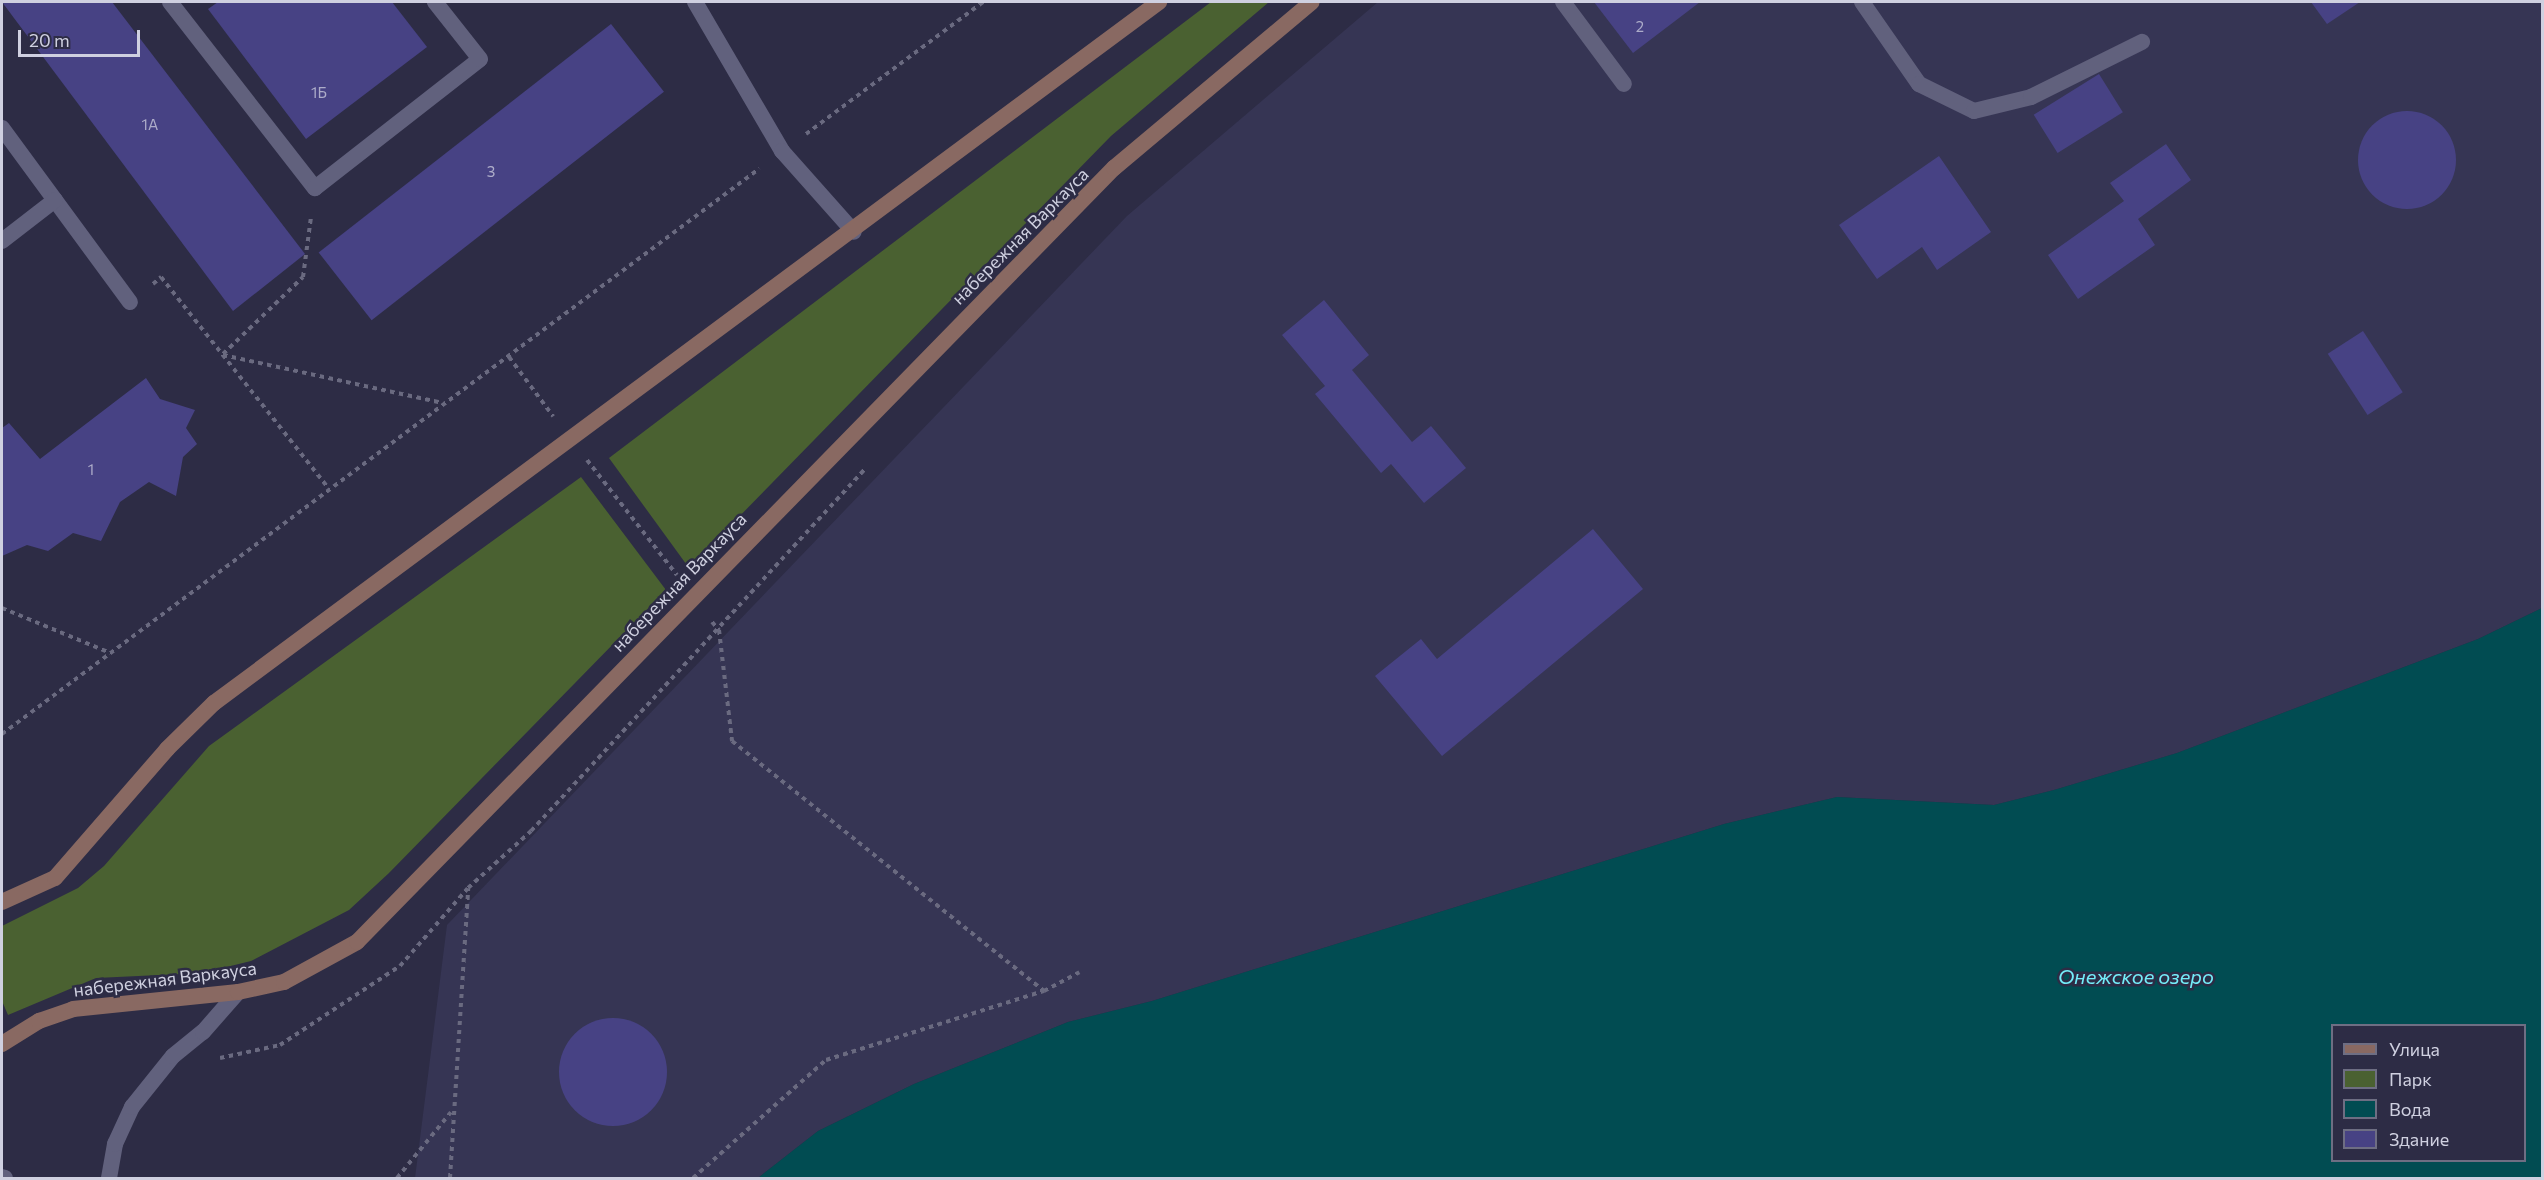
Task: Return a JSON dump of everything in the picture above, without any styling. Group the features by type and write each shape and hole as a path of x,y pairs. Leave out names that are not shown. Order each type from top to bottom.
{"main road":[{"path":"2,902 54,878 167,749 214,703 854,232 1159,2"},
{"name":"набережная Варкауса","path":"2,1044 39,1021 73,1009 238,992 284,982 357,942 385,918 693,596 1114,168 1312,2"}],"lane":[{"path":"170,2 315,188 480,59 435,2"},
{"path":"694,2 782,151 854,232"},
{"path":"1563,2 1624,84"},
{"path":"1862,2 1918,84 1974,111 2031,97 2142,42"},
{"path":"2,128 130,302"},
{"path":"2,241 55,200"},
{"path":"109,1179 115,1144 132,1107 173,1056 203,1032 238,992"}],"path":[{"path":"2,734 983,2"},
{"path":"222,355 303,277 315,188"},
{"path":"161,277 329,489"},
{"path":"222,355 443,403"},
{"path":"509,357 719,630 732,741 1044,991"},
{"path":"217,1059 280,1045 400,966 468,888 531,831 869,465"},
{"path":"2,608 111,654"},
{"path":"450,1179 451,1112 468,888"},
{"path":"693,1179 826,1060 1044,991 1079,972"},
{"path":"397,1179 451,1112"}],"shaded area":[{"path":"1378,2 2542,2 2542,608 2478,639 2177,753 2054,790 1994,805 1837,797 1724,824 1152,1001 1068,1022 914,1084 818,1131 758,1178 415,1178 447,925 1127,216"}],"green space":[{"path":"1211,2 1269,2 1111,136 689,568 609,458"},
{"path":"581,477 666,590 389,873 349,910 251,961 202,973 96,978 8,1015 2,1001 2,926 78,888 104,866 209,746"}],"water":[{"name":"Онежское озеро","path":"2542,608 2542,1178 758,1178 818,1131 914,1084 1068,1022 1152,1001 1724,824 1837,797 1994,805 2054,790 2177,753 2478,639"}],"building":[{"path":"2,2 112,2 305,254 233,311"},
{"path":"218,2 392,2 427,47 306,139 208,9"},
{"path":"1594,2 1700,2 1633,53"},
{"path":"2311,2 2360,2 2327,24"},
{"path":"611,24 664,92 372,320 319,252"},
{"path":"2099,74 2123,112 2058,153 2034,115"},
{"path":"2407,111 2426,115 2442,125 2452,141 2456,160 2452,179 2442,195 2426,205 2407,209 2388,205 2372,195 2362,179 2358,160 2362,141 2372,125 2388,115"},
{"path":"2166,144 2191,180 2138,219 2155,245 2078,299 2048,255 2124,201 2110,183"},
{"path":"1939,156 1991,232 1937,270 1922,247 1877,279 1839,225"},
{"path":"1324,300 1369,355 1352,370 1412,442 1431,426 1466,468 1424,503 1391,464 1381,473 1315,394 1325,386 1282,335"},
{"path":"2363,331 2403,392 2368,415 2328,354"},
{"path":"146,378 160,399 195,410 186,428 197,444 183,457 176,496 149,482 120,502 101,541 73,533 48,551 27,545 2,556 2,428 9,423 40,459"},
{"path":"1593,529 1643,589 1442,756 1375,676 1421,639 1437,659"},
{"path":"613,1018 634,1022 651,1034 663,1051 667,1072 663,1093 651,1110 634,1122 613,1126 592,1122 575,1110 563,1093 559,1072 563,1051 575,1034 592,1022"}]}
